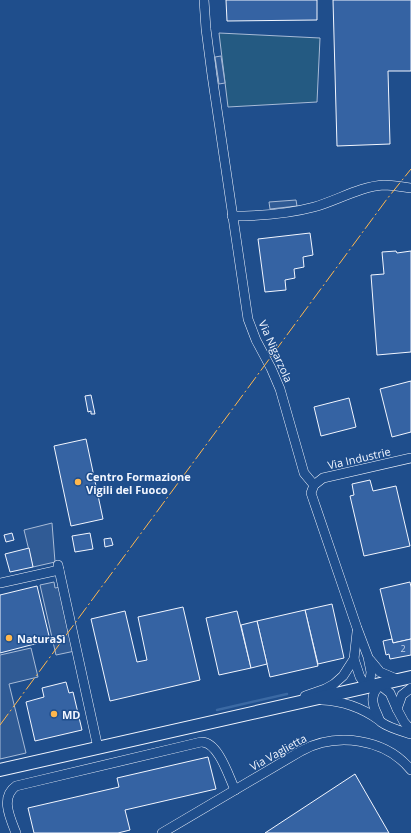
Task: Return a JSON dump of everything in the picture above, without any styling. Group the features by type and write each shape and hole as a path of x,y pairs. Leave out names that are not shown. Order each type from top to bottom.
{"main road":[{"path":"0,770 411,677"}],"street":[{"name":"Via Nigarzola","path":"204,0 206,30 248,319 256,340 280,389 304,474 314,485"},
{"path":"232,216 297,211 319,206 365,189 380,186 390,185 411,188"},
{"name":"Via Industrie","path":"314,485 323,478 411,458"},
{"path":"314,485 311,493 368,657 370,675 367,687"},
{"path":"0,583 58,568 98,748"},
{"path":"357,628 354,659 359,674 367,687"},
{"path":"368,657 380,672 399,680"},
{"path":"290,704 334,684 343,676 354,659"},
{"path":"380,721 374,708 372,698 374,691 380,685 390,693 404,722 411,730"},
{"path":"397,709 402,695 411,688"},
{"path":"311,700 332,700 348,703 362,709 397,730 411,734"},
{"name":"Via Vaglietta","path":"162,833 316,744 356,741 371,744 396,756 411,770"},
{"path":"16,833 6,804 9,792 16,786 201,742 208,743 216,750 235,790"}],"shaded area":[{"path":"219,33 320,38 317,102 228,107"},
{"path":"221,56 225,83 219,84 215,57"},
{"path":"296,200 297,206 270,209 269,202"},
{"path":"52,523 55,562 33,567 24,530"},
{"path":"54,582 55,588 61,587 75,651 56,655 40,585"},
{"path":"31,648 38,677 9,684 26,753 0,759 0,655"}],"building":[{"path":"226,0 317,0 317,20 227,21"},
{"path":"333,0 411,0 411,71 388,71 390,144 337,146"},
{"path":"310,233 313,255 303,257 304,267 294,269 295,278 285,280 286,290 265,292 258,239"},
{"path":"396,251 397,253 411,251 411,352 377,355 371,275 384,274 382,252"},
{"path":"411,381 411,432 392,437 380,389"},
{"path":"91,395 95,414 91,414 91,411 88,412 85,396"},
{"path":"349,398 356,427 321,436 314,407"},
{"path":"86,439 103,519 71,526 54,446"},
{"path":"370,480 373,491 396,486 410,546 364,556 350,496 354,495 352,484"},
{"path":"12,533 14,540 6,542 4,535"},
{"path":"90,533 93,549 75,552 72,536"},
{"path":"111,538 113,545 105,547 104,539"},
{"path":"29,548 33,567 10,572 5,554"},
{"path":"410,582 411,639 393,643 380,589"},
{"path":"37,586 50,640 0,653 0,595"},
{"path":"332,604 344,658 318,664 305,610"},
{"path":"183,607 200,680 110,701 91,619 125,611 137,662 147,660 138,617"},
{"path":"305,610 318,666 270,677 257,621"},
{"path":"237,611 251,668 219,675 206,618"},
{"path":"257,621 267,664 251,668 241,625"},
{"path":"392,639 393,643 411,639 411,655 390,659 389,654 386,655 383,641"},
{"path":"66,682 69,693 73,692 82,730 35,741 26,702 44,697 42,688"},
{"path":"208,757 216,789 125,810 130,830 118,833 34,833 28,808 119,787 117,778"},
{"path":"355,774 389,833 265,833"}],"waterway":[{"path":"217,710 287,694"}],"power":[{"path":"0,725 387,199 411,169"}],"place":[{"name":"Centro Formazione Vigili del Fuoco","path":"78,482"},
{"name":"NaturaSì","path":"9,638"},
{"name":"MD","path":"54,714"}]}
